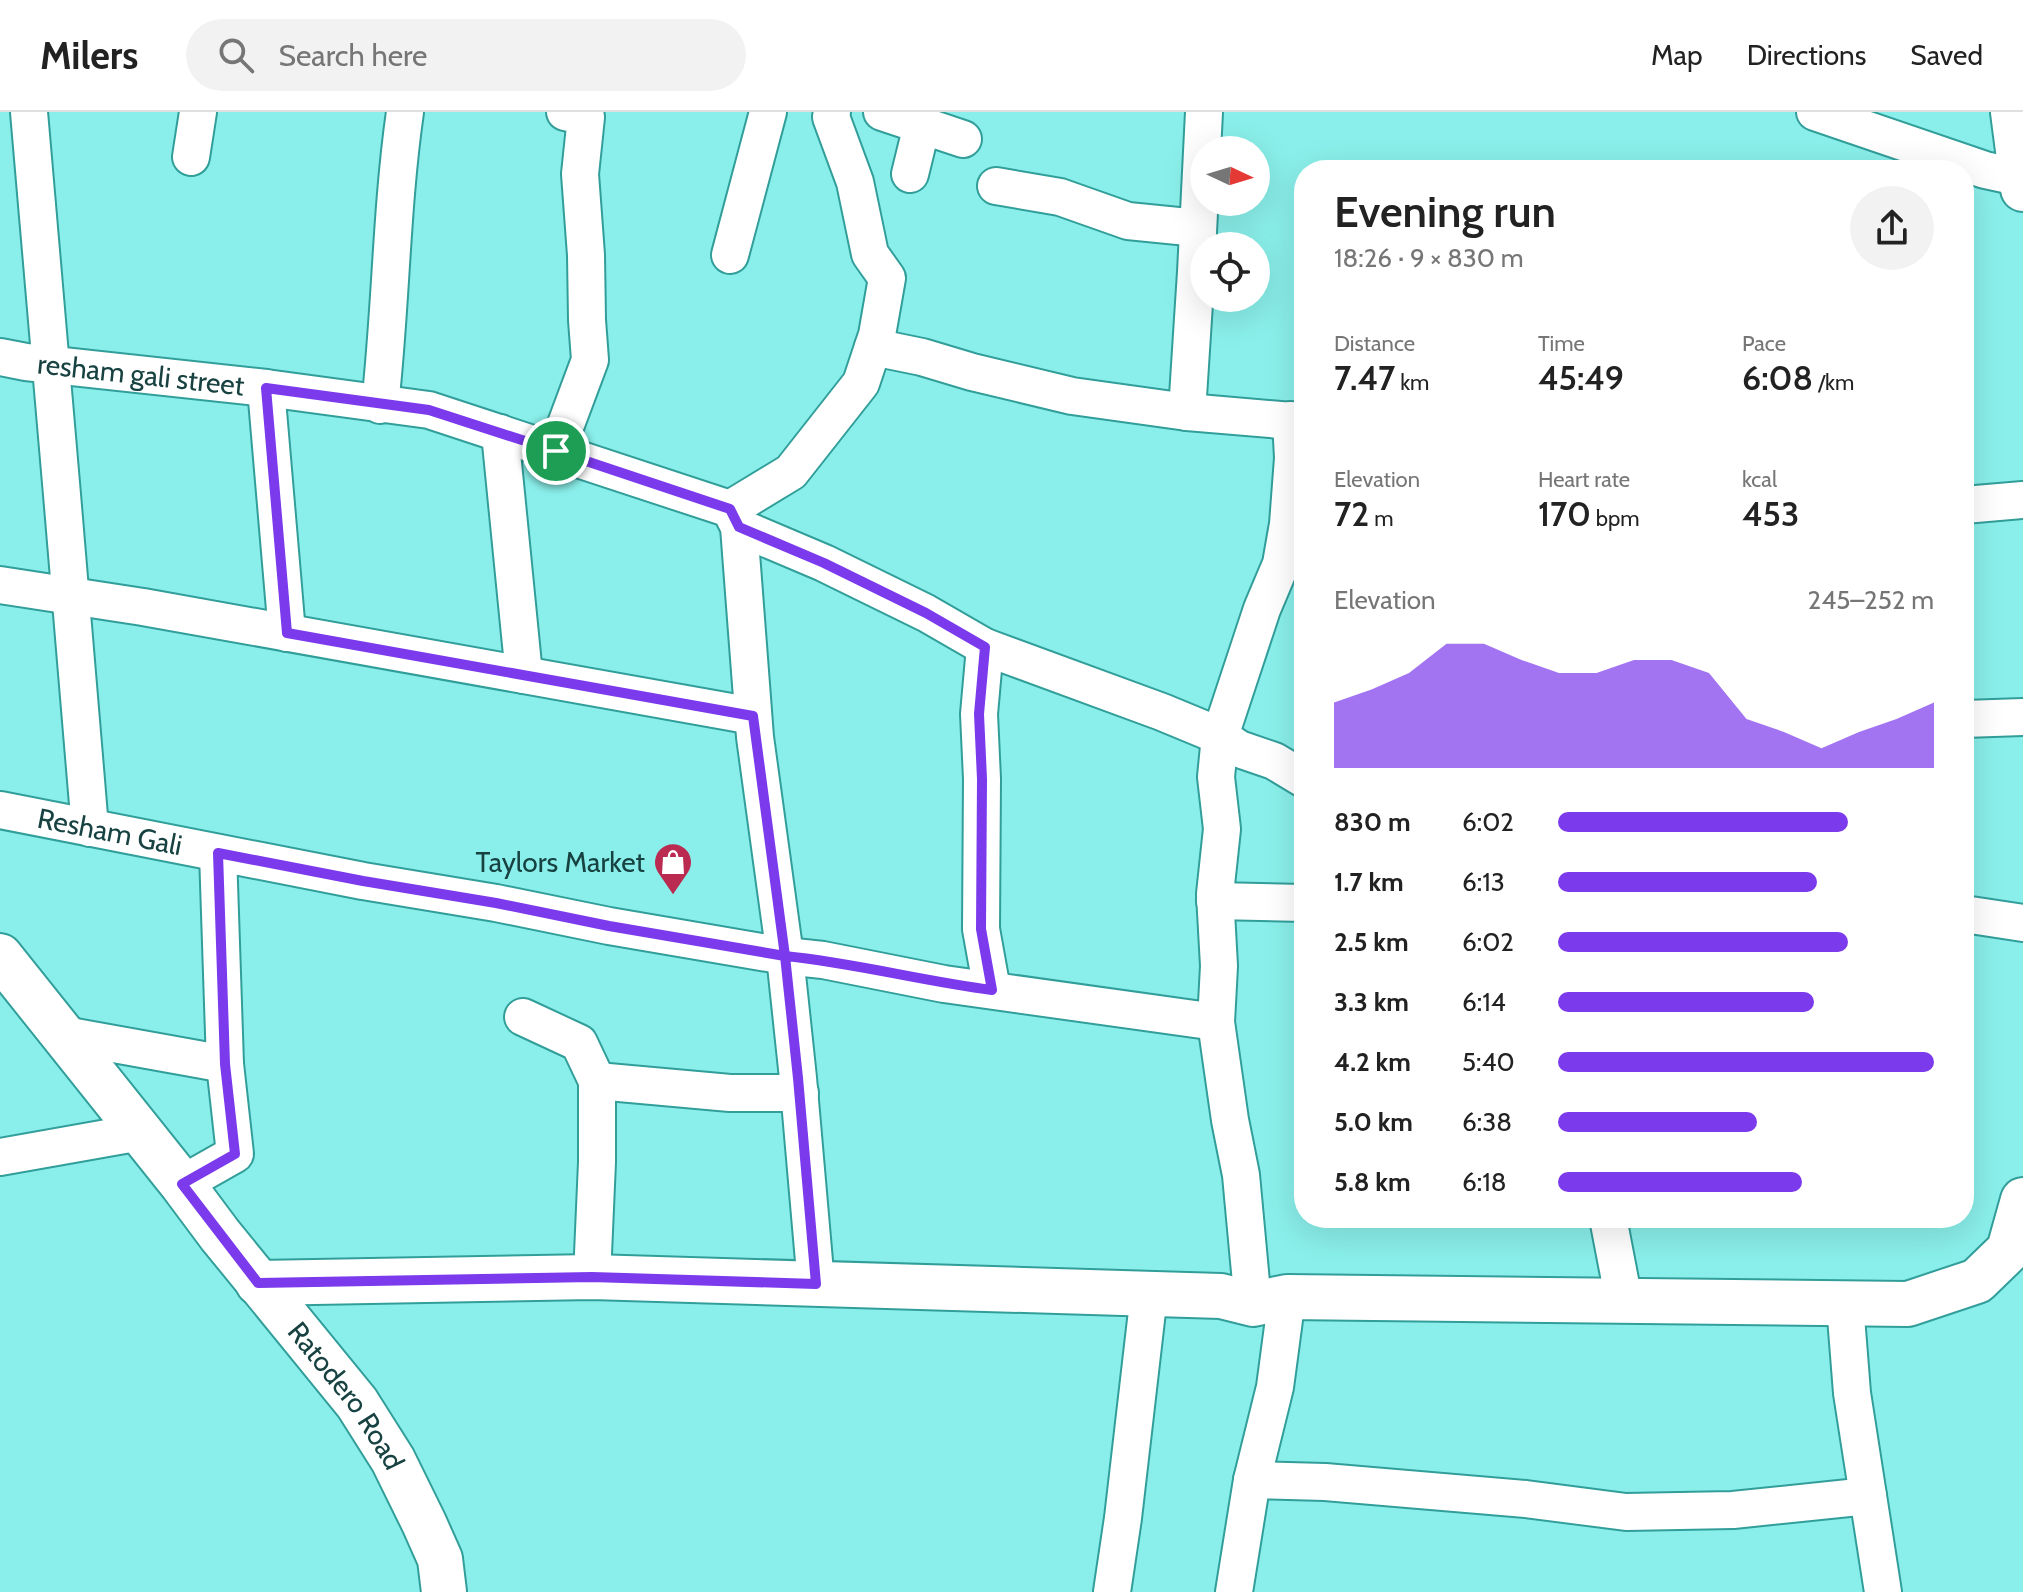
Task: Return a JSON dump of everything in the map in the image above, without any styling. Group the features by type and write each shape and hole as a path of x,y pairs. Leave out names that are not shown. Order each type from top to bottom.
{"main road":[{"path":"2013,112 2022,170"},
{"name":"Ratodero Road","path":"0,956 258,1283 357,1403 393,1460 440,1559 444,1592"},
{"path":"258,1283 592,1277 1221,1296 1270,1301 1908,1304 1977,1281 2009,1250 2020,1224"}],"street":[{"path":"29,112 90,828"},
{"path":"191,157 198,112"},
{"path":"380,405 405,112"},
{"path":"556,451 590,360 580,174 586,117 565,112"},
{"path":"730,255 768,112"},
{"path":"816,1284 800,1093 753,716 735,518 791,472 861,383 877,335 887,278 870,254 855,182 831,117 832,112"},
{"path":"882,112 963,139"},
{"path":"1187,412 1204,112"},
{"path":"1815,112 1956,160"},
{"path":"910,174 922,125"},
{"path":"1974,166 1985,170 2022,170"},
{"path":"996,186 1060,197 1128,221 1198,228"},
{"path":"873,347 1072,396 1187,412 1294,421"},
{"name":"resham gali street","path":"0,357 429,410 556,451 735,518 926,613 985,647 1162,712 1220,736 1239,749 1274,761 1294,773"},
{"path":"266,388 287,633"},
{"path":"500,433 524,675"},
{"path":"1294,451 1294,478"},
{"path":"1974,504 2023,500"},
{"path":"1234,1592 1252,1480 1275,1387 1270,1301 1230,1120 1216,1022 1219,966 1215,901 1222,829 1216,777 1220,736 1294,524"},
{"path":"0,585 753,716"},
{"path":"985,647 979,714 981,929 992,990"},
{"path":"1974,719 2023,717"},
{"name":"Resham Gali","path":"0,810 609,926 823,960 944,984 1216,1022"},
{"path":"182,1184 235,1154 225,1064 218,853"},
{"path":"1215,901 1294,903"},
{"path":"1974,916 2023,923"},
{"path":"523,1017 579,1043 597,1081 592,1277"},
{"path":"64,1035 225,1064"},
{"path":"597,1081 730,1093 800,1093"},
{"path":"0,1157 141,1132"},
{"path":"1610,1228 1624,1301"},
{"path":"1112,1592 1149,1294"},
{"path":"1845,1304 1852,1393 1883,1592"},
{"path":"1252,1480 1356,1484 1526,1499 1626,1512 1733,1510 1868,1496"}],"place":[{"name":"Taylors Market","path":"673,896"}],"route":[{"path":"556,451 429,410 266,388 287,633 753,716 785,956 218,853 225,1064 235,1154 182,1184 258,1283 592,1277 816,1284 785,956 992,990 981,929 979,714 985,647 926,613 824,563 739,527 730,509 556,451"}]}
